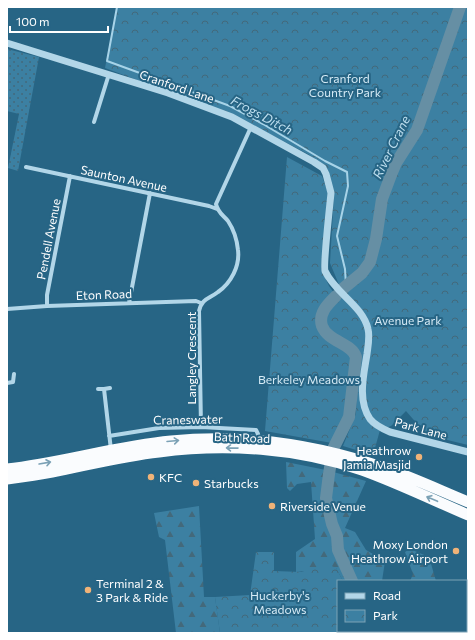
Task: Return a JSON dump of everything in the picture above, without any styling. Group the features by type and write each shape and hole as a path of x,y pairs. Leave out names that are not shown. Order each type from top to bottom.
{"highway":[{"name":"Bath Road","path":"7,479 50,473 155,443 180,440 233,439 280,443 350,462 388,469 468,502"},
{"name":"Bath Road","path":"7,470 112,455 173,450 229,448 274,450 327,456"},
{"name":"Bath Road","path":"350,462 380,477 468,515"}],"street":[{"name":"Cranford Lane","path":"7,43 189,100 232,117 323,168 331,192 325,270"},
{"path":"94,122 109,74"},
{"path":"217,209 216,204 251,127"},
{"name":"Saunton Avenue","path":"26,167 150,193 217,209"},
{"name":"Pendell Avenue","path":"47,306 47,295 70,176"},
{"path":"129,303 150,193"},
{"name":"Langley Crescent","path":"201,427 199,311 201,303 219,292 231,278 238,259 237,242 233,230 227,220 217,209"},
{"name":"Park Lane","path":"325,270 338,290 363,317 368,330 362,394 364,407 370,419 390,432 468,452"},
{"name":"Eton Road","path":"7,309 129,303 196,301 201,303"},
{"path":"7,382 13,382 14,374"},
{"path":"98,389 110,388"},
{"path":"104,389 112,455"},
{"name":"Craneswater","path":"109,436 159,428 201,427 256,430 259,441"}],"green space":[{"name":"Cranford Country Park","path":"117,7 455,7 414,125 390,170 380,199 375,235 367,264 360,272 340,287 330,263 334,194 325,166 308,154 264,131 105,68"},
{"name":"Avenue Park","path":"462,7 468,7 468,445 427,435 406,411 391,426 380,430 373,455 343,446 356,414 358,355 355,350 332,336 325,329 323,320 326,312 347,290 369,273 376,255 388,191 397,168 418,133"},
{"path":"7,49 39,57 18,171 8,168 19,114 7,111"},
{"name":"Berkeley Meadows","path":"287,157 322,176 328,193 321,269 334,293 324,306 318,320 321,330 325,335 336,345 351,355 347,414 332,443 265,431"},
{"path":"286,462 326,470 366,481 345,528 355,532 366,550 385,561 382,580 342,580 336,568 296,572 296,552 315,539 311,482 297,484 290,491 287,488"},
{"path":"199,506 204,597 215,597 220,633 176,633 165,540 159,537 154,513"},
{"path":"410,549 429,557 436,580 410,580 413,574 405,552"},
{"name":"Huckerby's Meadows","path":"256,552 274,552 274,571 301,572 327,564 336,568 342,580 337,580 337,632 361,633 220,633 215,597 250,595"},
{"path":"361,632 445,632 445,633"}],"waterway":[{"name":"Frogs Ditch","path":"117,7 107,61 230,106 325,161 347,172 348,186 337,236 345,269 346,286"},
{"name":"River Crane","path":"340,291 362,273 370,262 376,239 382,199 396,163 417,130 460,7"},
{"name":"River Crane","path":"336,296 324,309 321,317 322,326 329,336 350,348 356,357 349,417 333,449 326,498 332,524 337,536 338,550 352,580"}],"place":[{"name":"Heathrow Jamia Masjid","path":"419,457"},
{"name":"KFC","path":"151,477"},
{"name":"Starbucks","path":"196,483"},
{"name":"Riverside Venue","path":"272,506"},
{"name":"Moxy London Heathrow Airport","path":"456,551"},
{"name":"Terminal 2 & 3 Park & Ride","path":"88,590"}]}
